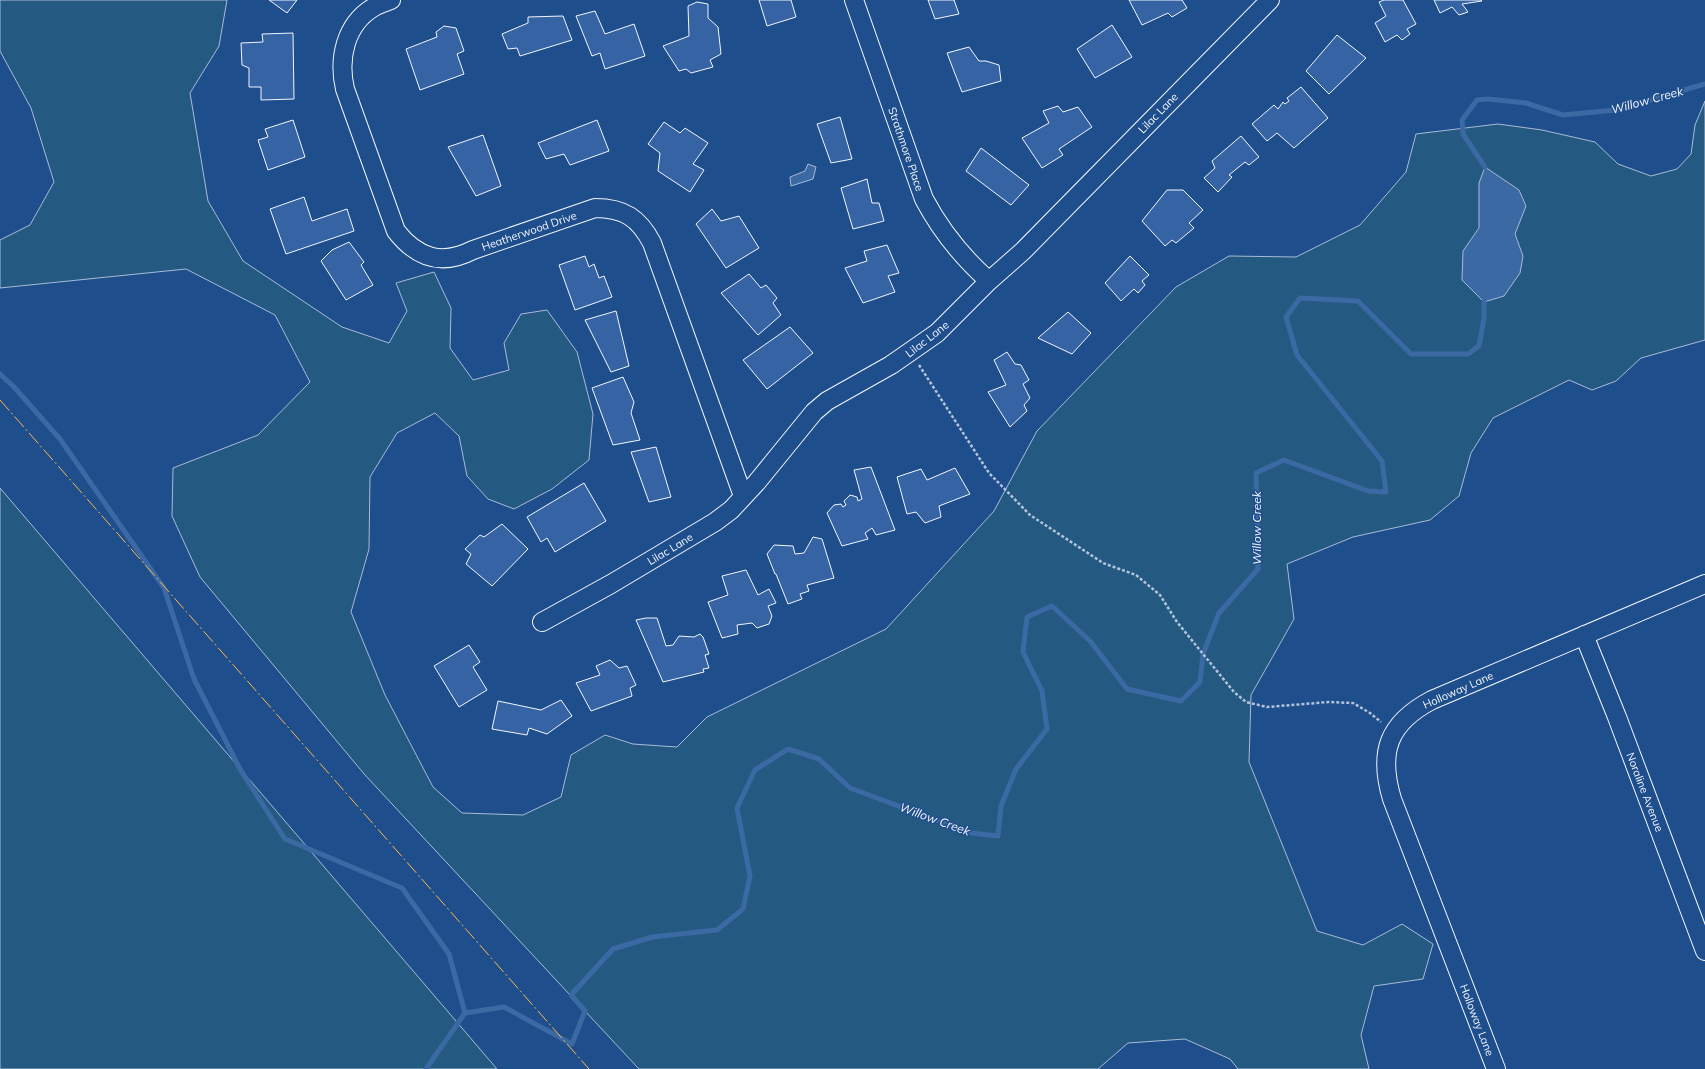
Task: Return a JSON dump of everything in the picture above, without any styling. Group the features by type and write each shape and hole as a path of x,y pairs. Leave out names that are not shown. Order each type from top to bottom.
{"street":[{"name":"Heatherwood Drive","path":"391,0 376,6 359,20 350,33 344,47 342,77 396,231 406,243 417,252 426,256 446,259 465,254 595,208 608,208 631,216 640,224 652,243 743,496"},
{"name":"Strathmore Place","path":"854,0 924,199 935,220 946,235 974,268 989,281"},
{"name":"Lilac Lane","path":"542,622 611,584 715,522 731,510 757,482 814,412 827,401 911,352 937,333 989,281 1023,251 1270,0"},
{"name":"Holloway Lane","path":"1496,1069 1386,781 1385,762 1388,746 1394,732 1406,716 1432,700 1705,584"},
{"name":"Noraline Avenue","path":"1584,635 1705,951"}],"path":[{"path":"911,352 989,474 1030,515 1103,563 1136,575 1160,595 1177,622 1234,692 1246,702 1268,707 1329,702 1353,703 1370,713 1394,732"}],"shaded area":[{"path":"0,0 227,0 219,46 190,93 208,201 243,261 342,327 389,343 407,311 396,283 434,272 451,308 450,348 473,380 509,370 504,343 521,314 547,310 577,352 593,414 589,460 552,489 514,509 488,499 467,476 459,436 435,413 397,433 370,477 369,549 351,612 385,695 433,787 462,813 523,815 561,797 571,755 605,735 633,744 677,747 707,717 886,629 994,511 1037,431 1176,287 1229,256 1296,257 1360,225 1406,172 1416,134 1498,124 1542,130 1595,142 1618,164 1651,176 1677,169 1691,154 1695,125 1705,101 1705,340 1641,358 1616,381 1592,390 1569,380 1493,418 1471,453 1459,496 1430,520 1353,537 1287,564 1294,619 1251,695 1249,762 1317,931 1363,945 1402,924 1433,944 1423,979 1374,986 1361,1035 1369,1069 1238,1069 1230,1059 1185,1039 1128,1043 1098,1069 639,1069 365,775 200,577 172,516 173,468 258,435 310,382 275,315 186,269 0,288 0,240 30,225 54,182 31,108 0,51"},
{"path":"808,164 816,167 813,179 791,186 790,177 805,171"},
{"path":"1485,167 1519,190 1526,206 1515,234 1523,256 1520,273 1504,296 1484,302 1462,280 1463,251 1479,228 1479,183"},
{"path":"0,488 497,1069 0,1069"}],"building":[{"path":"269,0 297,0 287,13"},
{"path":"759,0 791,0 796,17 767,26"},
{"path":"928,0 954,0 959,14 935,19"},
{"path":"1129,0 1182,0 1187,8 1172,17 1168,13 1142,25"},
{"path":"1384,0 1403,0 1416,24 1407,29 1410,34 1402,40 1397,35 1385,42 1375,23 1386,16 1379,2"},
{"path":"1434,0 1482,1 1462,4 1468,12 1459,15 1452,7 1440,13"},
{"path":"697,2 708,4 708,18 718,27 721,54 710,60 713,67 691,73 686,69 679,71 663,46 689,36 688,6"},
{"path":"595,11 605,34 634,24 645,56 605,69 600,53 592,56 576,16"},
{"path":"563,16 572,40 520,56 517,48 508,49 502,34 528,23 528,17"},
{"path":"1112,25 1132,57 1095,78 1077,49"},
{"path":"444,26 456,28 464,51 457,54 464,74 420,90 406,49 437,37 436,32"},
{"path":"293,33 294,99 261,100 261,87 249,87 249,68 242,65 241,43 263,42 262,34"},
{"path":"1337,35 1366,58 1329,94 1306,71"},
{"path":"969,47 979,61 986,61 999,65 1001,81 962,92 947,53"},
{"path":"1301,87 1328,118 1294,148 1277,133 1267,141 1252,124 1274,105 1278,109 1283,102 1285,104 1289,101 1287,98"},
{"path":"1058,106 1063,112 1078,107 1092,127 1059,149 1063,155 1042,168 1022,138 1049,123 1043,111"},
{"path":"840,117 852,159 831,163 817,124"},
{"path":"293,120 305,157 268,170 258,140 268,137 265,129"},
{"path":"597,120 609,151 570,165 564,154 546,159 538,143"},
{"path":"664,122 680,133 685,128 708,143 693,164 704,170 690,192 658,171 660,153 648,144"},
{"path":"483,135 501,186 476,196 448,147"},
{"path":"1241,136 1259,157 1249,165 1245,162 1229,175 1232,177 1218,192 1204,178 1215,168 1212,161"},
{"path":"981,148 1029,185 1011,205 966,171"},
{"path":"867,179 872,203 879,203 884,221 853,229 841,188"},
{"path":"1167,190 1183,190 1203,210 1189,223 1194,228 1176,243 1172,240 1165,246 1142,221"},
{"path":"304,197 312,221 347,209 354,231 286,254 270,209"},
{"path":"712,209 721,221 739,216 759,248 726,268 696,224"},
{"path":"349,242 364,262 361,265 373,285 346,300 321,261 332,250"},
{"path":"887,245 899,273 888,276 895,292 863,303 845,268 867,261 864,251"},
{"path":"585,256 589,267 594,264 599,278 604,276 612,297 575,310 559,265"},
{"path":"1130,256 1149,275 1142,281 1145,285 1138,293 1134,289 1121,301 1105,283"},
{"path":"749,274 761,288 766,285 777,298 773,303 781,315 758,335 721,293"},
{"path":"616,311 629,366 611,372 585,320"},
{"path":"1068,312 1091,333 1072,354 1038,338"},
{"path":"790,327 813,353 767,389 743,360"},
{"path":"1007,352 1015,364 1021,365 1029,380 1023,384 1030,398 1024,405 1027,411 1010,427 988,392 1006,385 994,360"},
{"path":"623,377 634,402 631,413 640,440 613,445 592,388"},
{"path":"656,447 671,497 649,502 631,452"},
{"path":"871,467 895,530 876,535 872,528 865,533 868,539 842,546 827,513 834,505 841,504 843,507 846,505 844,501 850,495 857,497 858,501 862,499 854,470"},
{"path":"955,468 970,494 939,506 941,517 925,523 916,512 907,514 897,477 921,469 927,480"},
{"path":"584,483 606,521 555,552 547,538 541,542 527,517"},
{"path":"502,524 528,549 492,586 466,564 471,554 465,549 480,535 484,537"},
{"path":"813,537 822,539 834,578 807,585 809,591 800,594 802,599 788,604 767,554 774,545 793,546 795,554 804,553"},
{"path":"746,570 758,595 769,589 776,603 768,606 772,616 769,624 757,628 752,623 737,625 738,634 722,638 708,602 728,595 722,576"},
{"path":"657,618 666,646 673,645 679,636 694,637 700,634 703,637 709,654 705,655 709,668 703,669 704,672 663,682 636,620"},
{"path":"469,645 480,662 473,667 487,690 459,707 434,666"},
{"path":"610,660 619,668 627,666 636,685 630,688 632,696 591,711 576,683 600,675 596,666"},
{"path":"561,700 572,716 547,734 529,728 527,735 492,729 498,701 541,710"}],"waterway":[{"name":"Willow Creek","path":"1485,167 1463,134 1462,120 1477,100 1488,99 1526,103 1563,115 1616,110 1705,84"},
{"name":"Willow Creek","path":"426,1069 465,1013 504,1007 572,1044 585,1011 571,995 613,949 652,937 717,930 743,909 750,876 737,808 755,770 788,749 819,759 850,788 971,833 998,836 1001,806 1016,769 1047,729 1042,691 1023,652 1027,617 1052,606 1090,641 1127,689 1181,701 1200,682 1203,654 1219,613 1258,569 1256,473 1284,460 1368,491 1386,492 1382,461 1297,355 1286,317 1300,298 1358,301 1411,354 1468,354 1479,346 1484,318 1484,302"},
{"path":"0,374 14,387 60,439 164,588 194,679 240,769 285,839 402,888 449,954 465,1013"}],"power":[{"path":"0,400 589,1069"}]}
